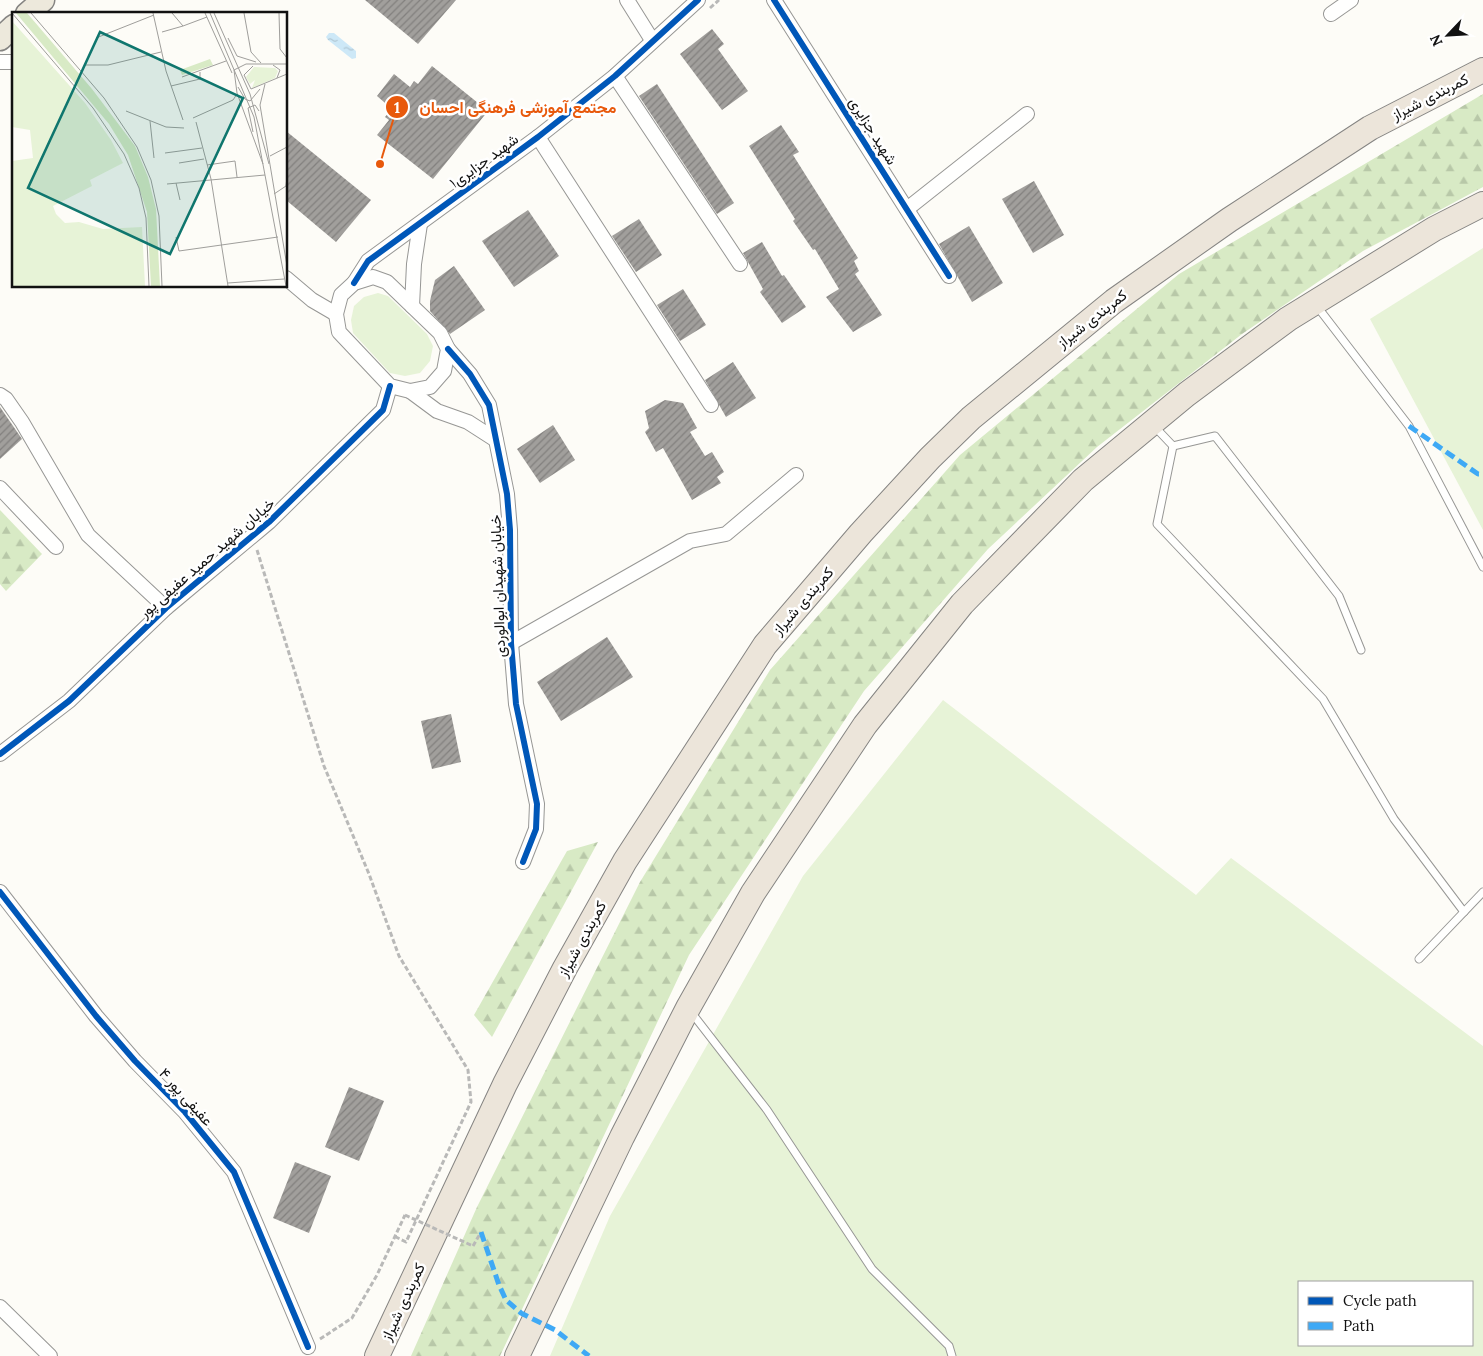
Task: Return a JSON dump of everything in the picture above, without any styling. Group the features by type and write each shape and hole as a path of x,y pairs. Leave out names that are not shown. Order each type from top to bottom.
{"highway":[{"name":"کمربندی شیراز","path":"377,1356 505,1084 565,968 625,861 765,645 861,533 930,458 971,418 1114,301 1229,220 1370,128 1483,70"},
{"path":"517,1356 622,1137 688,1008 753,892 865,725 962,604 1082,480 1152,423 1265,336 1314,303 1434,229 1483,204"}],"main road":[{"path":"30,12 43,0"},
{"path":"0,39 12,28"}],"street":[{"path":"627,0 652,40"},
{"name":"شهید جزایری۱","path":"354,283 368,261 538,137 615,76 652,40 698,0"},
{"name":"شهید جزایری","path":"774,0 949,276"},
{"path":"1331,14 1351,0"},
{"path":"615,76 740,264"},
{"path":"907,209 1026,114"},
{"path":"538,137 711,405"},
{"path":"412,306 414,264 420,224"},
{"path":"410,391 430,386 444,371 448,350 440,333 387,282 373,277 354,283 340,295 336,314 339,332 390,386 410,391 437,411 468,422 496,440"},
{"path":"288,280 312,300 336,314"},
{"name":"خیابان شهیدان ابوالوردی","path":"448,350 470,374 489,405 507,494 510,530 511,643 516,704 537,804 536,829 523,862"},
{"name":"خیابان شهید حمید عفیفی پور","path":"0,754 70,701 166,608 253,535 383,410 390,386"},
{"path":"0,395 6,399 22,422 88,535 166,608"},
{"path":"511,643 690,542 726,534 796,475"},
{"path":"0,488 56,547"},
{"name":"عفیفی پور ۴","path":"0,892 96,1016 185,1112 234,1172 308,1347"},
{"path":"0,1307 50,1356"}],"lane":[{"path":"1314,303 1410,426 1483,567"},
{"path":"1152,423 1173,446"},
{"path":"1173,446 1215,436 1339,596 1361,650"},
{"path":"1173,446 1158,524 1323,699 1394,819 1464,912"},
{"path":"1419,959 1483,892"},
{"path":"688,1008 767,1110 872,1269 949,1346 952,1356"}],"path":[{"path":"253,535 324,766 369,874 399,956 468,1070 471,1102 406,1242 394,1236"},
{"path":"308,1347 352,1318 378,1275 394,1236 406,1215 473,1246 481,1232"}],"green space":[{"path":"1483,94 1483,187 1363,251 1242,334 1097,447 988,549 864,691 689,955 500,1356 411,1356 477,1207 640,882 770,670 960,455 1179,274"},
{"path":"1483,248 1483,530 1370,319"},
{"path":"378,293 388,296 427,334 433,346 430,361 420,373 405,376 390,373 353,333 351,320 354,306 364,297"},
{"path":"0,510 42,554 6,591 0,584"},
{"path":"943,700 1196,895 1231,858 1483,1046 1483,1356 550,1356 610,1216 803,876"},
{"path":"598,842 492,1037 474,1015 567,851"}],"water":[{"path":"329,33 334,33 356,51 356,58 352,59 328,40 326,37"}],"building":[{"path":"365,0 456,0 418,44"},
{"path":"712,29 724,44 718,49 748,91 722,110 680,54"},
{"path":"432,66 488,111 433,179 377,135 389,120 385,117 392,109 377,96 394,74 410,87 414,81 418,84"},
{"path":"657,84 734,203 717,214 639,96"},
{"path":"781,125 799,152 793,155 858,258 854,261 859,271 855,274 882,315 853,332 826,297 839,289 815,249 813,250 793,221 795,219 749,146"},
{"path":"288,133 371,200 336,242 288,202"},
{"path":"1034,181 1064,235 1033,253 1002,199"},
{"path":"528,210 559,256 514,287 482,241"},
{"path":"639,219 662,255 636,272 612,236"},
{"path":"969,226 1003,283 972,302 939,244"},
{"path":"762,242 782,276 784,275 806,307 782,323 760,292 763,289 743,253"},
{"path":"454,266 485,310 450,334 430,311 430,301 435,280"},
{"path":"683,289 706,325 680,341 657,305"},
{"path":"733,362 756,398 726,417 705,380"},
{"path":"665,400 683,403 697,428 690,432 705,456 712,452 724,472 717,477 721,483 692,500 663,448 656,452 645,432 649,428 645,411"},
{"path":"0,407 22,439 0,459"},
{"path":"553,425 575,460 540,483 517,449"},
{"path":"607,637 633,677 561,721 537,682"},
{"path":"451,714 461,762 432,769 421,721"},
{"path":"349,1087 384,1101 359,1161 325,1147"},
{"path":"295,1162 331,1176 309,1233 273,1218"}],"marked path":[{"path":"1409,426 1478,474 1483,474"},
{"path":"481,1232 506,1300 521,1313 555,1330 589,1356"}],"cycle path":[{"path":"354,283 368,261 538,137 615,76 698,0"},
{"path":"774,0 949,276"},
{"path":"448,349 470,374 489,405 507,494 510,530 511,643 516,704 537,804 536,829 523,862"},
{"path":"0,754 69,701 166,608 269,522 383,410 390,386"},
{"path":"0,892 96,1016 135,1061 185,1112 234,1172 308,1347"}],"place":[{"name":"مجتمع آموزشی فرهنگی احسان","path":"380,164"}]}
